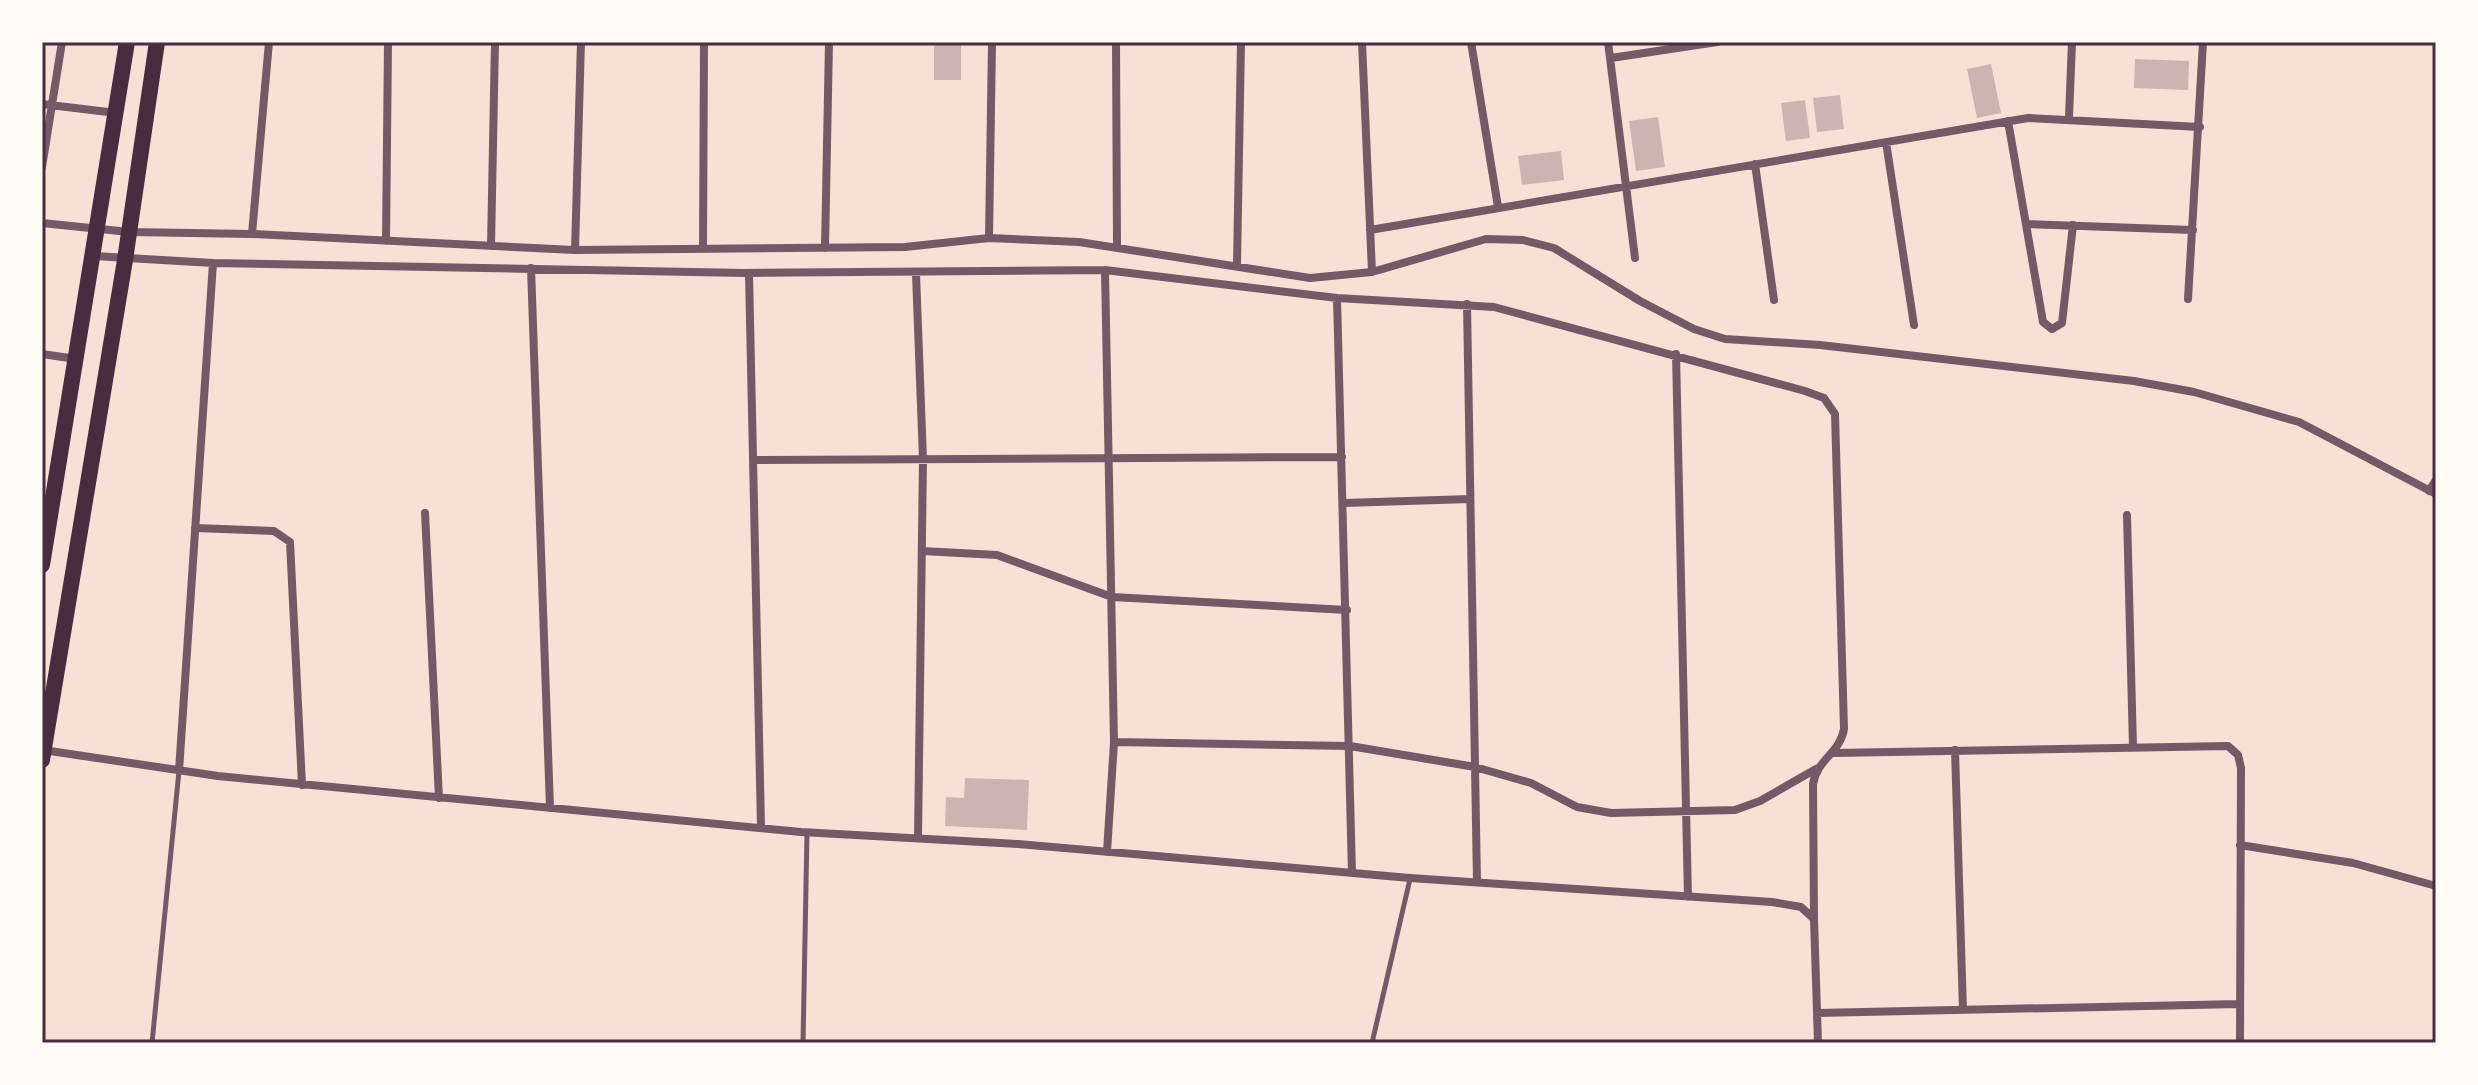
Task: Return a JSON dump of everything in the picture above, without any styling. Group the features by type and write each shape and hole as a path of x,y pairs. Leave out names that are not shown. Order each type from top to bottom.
{"main road":[{"path":"42,565 127,42"},
{"path":"43,753 125,260 157,42"}],"street":[{"path":"42,167 62,42"},
{"path":"252,234 269,42"},
{"path":"386,241 388,42"},
{"path":"491,246 495,42"},
{"path":"575,250 581,42"},
{"path":"703,248 704,42"},
{"path":"825,248 829,42"},
{"path":"989,238 992,42"},
{"path":"1116,42 1117,247"},
{"path":"1237,264 1241,42"},
{"path":"1362,42 1372,272"},
{"path":"1471,42 1498,207"},
{"path":"1608,42 1635,258"},
{"path":"1649,42 1649,52"},
{"path":"1611,58 1717,42"},
{"path":"2069,117 2072,42"},
{"path":"2188,299 2203,42"},
{"path":"42,104 116,113"},
{"path":"1370,230 2008,121 2069,117 2200,127"},
{"path":"2008,121 2043,322 2052,329 2062,323 2073,225"},
{"path":"1886,142 1914,325"},
{"path":"1755,164 1774,300"},
{"path":"42,223 129,232 252,234 575,250 905,247 989,238 1079,242 1237,264 1310,278 1372,272 1486,239 1523,240 1554,248 1640,301 1694,329 1725,339 1820,345 2134,381 2194,392 2299,422 2433,493 2436,480"},
{"path":"2026,224 2193,230"},
{"path":"94,256 213,263 749,273 916,274 1105,270 1337,298 1467,304 1544,318 1805,391 1824,398 1835,414 1844,729 1841,743 1816,769 1748,807 1718,813 1687,814 1592,812 1561,800 1531,783 1475,767 1350,746 1114,742"},
{"path":"179,771 213,263"},
{"path":"531,268 550,808"},
{"path":"1105,270 1114,742 1107,852"},
{"path":"749,273 761,827"},
{"path":"916,274 923,459 918,838"},
{"path":"1337,298 1352,873"},
{"path":"1467,304 1477,882"},
{"path":"42,354 76,359"},
{"path":"1676,354 1688,897"},
{"path":"755,460 1342,457"},
{"path":"1344,503 1470,499"},
{"path":"425,513 439,798"},
{"path":"2127,515 2133,747"},
{"path":"195,528 274,531 290,542 302,785"},
{"path":"922,551 997,555 1112,597 1347,610"},
{"path":"1834,753 2228,746 2238,755 2240,1043"},
{"path":"1955,750 1963,1010"},
{"path":"43,753 302,785 807,832 1786,905 1801,907 1814,919"},
{"path":"1816,769 1814,919 1818,1043"},
{"path":"2240,845 2353,863 2436,886"},
{"path":"1817,1013 2239,1004"}],"lane":[{"path":"152,1043 179,771"},
{"path":"803,1043 807,832"},
{"path":"1372,1043 1410,878"}],"building":[{"path":"934,42 961,42 961,80 934,80"},
{"path":"2135,59 2189,61 2188,90 2134,88"},
{"path":"1991,64 2001,113 1977,118 1967,69"},
{"path":"1840,95 1844,129 1817,132 1813,98"},
{"path":"1805,100 1810,138 1786,141 1781,103"},
{"path":"1658,117 1665,167 1636,171 1629,121"},
{"path":"1561,151 1564,180 1522,185 1518,156"},
{"path":"965,778 1029,780 1027,830 945,826 946,797 964,798"}]}
